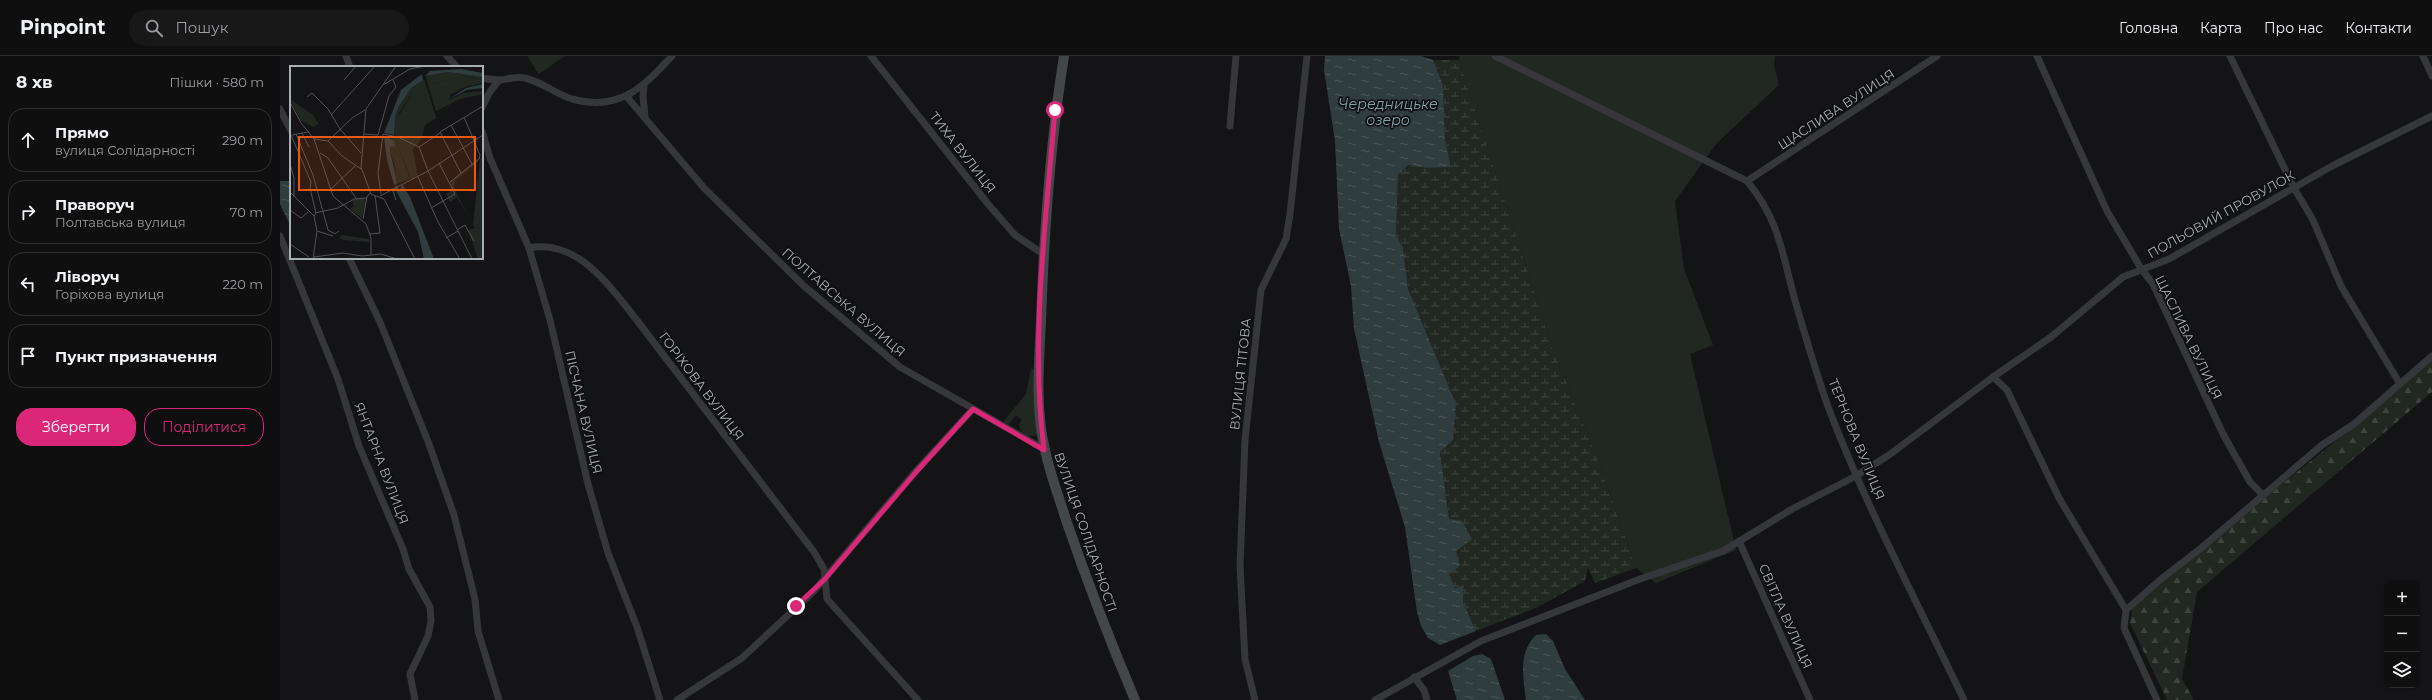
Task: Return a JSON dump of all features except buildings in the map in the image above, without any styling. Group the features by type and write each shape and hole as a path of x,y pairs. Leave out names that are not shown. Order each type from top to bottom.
{"main road":[{"name":"ВУЛИЦЯ СОЛІДАРНОСТІ","path":"1064,56 1055,110 1043,254 1039,383 1044,450 1081,564 1135,700"}],"street":[{"path":"346,56 350,66"},
{"path":"448,56 456,66"},
{"path":"483,78 499,80 524,78 550,87 572,98 593,102 627,97 644,85 672,56"},
{"name":"ТИХА ВУЛИЦЯ","path":"871,56 992,209 1016,236 1043,254"},
{"path":"1230,126 1236,56"},
{"name":"ВУЛИЦЯ ТІТОВА","path":"1255,700 1245,659 1240,566 1246,433 1261,290 1286,239 1307,56"},
{"path":"1495,56 1747,181"},
{"name":"ЩАСЛИВА ВУЛИЦЯ","path":"1747,181 1937,56"},
{"name":"ЩАСЛИВА ВУЛИЦЯ","path":"2037,56 2107,211 2142,270 2153,284 2223,434 2250,482 2263,495"},
{"path":"2230,56 2294,188 2313,220 2341,286 2400,384"},
{"path":"2423,56 2432,76"},
{"path":"483,106 489,93 499,80"},
{"path":"644,85 643,108 646,119"},
{"name":"ПОЛТАВСЬКА ВУЛИЦЯ","path":"627,97 704,188 804,286 900,367 1044,450"},
{"path":"280,109 290,129"},
{"name":"ПОЛЬОВИЙ ПРОВУЛОК","path":"1375,700 1481,641 1640,579 1723,551 1792,509 1856,476 1889,455 1993,377 2051,337 2123,277 2169,259 2332,166 2432,116"},
{"name":"ПІСЧАНА ВУЛИЦЯ","path":"483,134 490,158 529,248 550,320 590,492 608,552 637,627 660,700"},
{"name":"ТЕРНОВА ВУЛИЦЯ","path":"1747,181 1761,198 1774,222 1800,316 1827,402 1856,476 1964,700"},
{"name":"ЯНТАРНА ВУЛИЦЯ","path":"280,236 338,379 360,446 403,548 409,569 430,607 431,621 428,636 410,674 415,700"},
{"name":"ГОРІХОВА ВУЛИЦЯ","path":"529,248 558,247 602,277 629,310 814,552 824,569 827,599 918,700"},
{"path":"349,259 380,322 429,444 454,514 475,599 478,631 498,700"},
{"path":"2126,610 2322,445 2354,424 2432,356"},
{"path":"1993,377 2007,390 2060,498 2126,610 2124,628 2157,700"},
{"path":"677,700 742,658 824,580 916,472 973,409"},
{"name":"СВІТЛА ВУЛИЦЯ","path":"1739,541 1810,700"},
{"path":"1414,677 1424,690 1427,700"}],"green space":[{"path":"527,56 565,56 539,74"},
{"path":"1460,56 1775,56 1774,64 1779,85 1717,143 1675,201 1684,269 1713,345 1690,354 1736,550 1656,583 1636,568 1595,452 1552,347 1459,60"},
{"path":"1433,60 1459,60 1552,347 1595,452 1636,568 1595,583 1588,568 1585,581 1536,608 1476,631 1463,602 1464,585 1455,588 1449,574 1449,520 1440,452 1453,440 1456,404 1408,289 1403,248 1396,234 1398,175 1408,165 1426,168 1451,167 1445,139 1443,85"},
{"path":"2432,355 2432,392 2197,592 2182,679 2194,700 2167,700 2130,623 2133,604 2394,394"},
{"path":"1031,368 1035,370 1038,435 1035,436 1023,433 1019,424 1022,420 1016,415 1008,425 1003,422 1026,394"}],"water":[{"name":"Чередницьке озеро","path":"1325,56 1421,56 1433,60 1443,85 1445,139 1451,167 1426,168 1408,165 1398,175 1396,234 1403,248 1408,289 1456,404 1453,440 1440,452 1449,519 1462,521 1472,539 1456,551 1460,566 1449,574 1455,588 1464,585 1463,602 1476,631 1440,645 1428,638 1421,626 1417,612 1405,527 1379,442 1354,329 1351,286 1339,229 1335,141 1324,70"},
{"path":"280,181 289,181 290,225 280,204"},
{"path":"1546,634 1553,641 1565,669 1585,700 1526,700 1523,665 1526,649 1536,635"},
{"path":"1482,654 1491,659 1505,700 1457,700 1448,671 1473,656"}],"route":[{"path":"796,606 814,591 824,580 916,472 973,409 1044,450 1039,383 1043,254 1055,110"}]}
